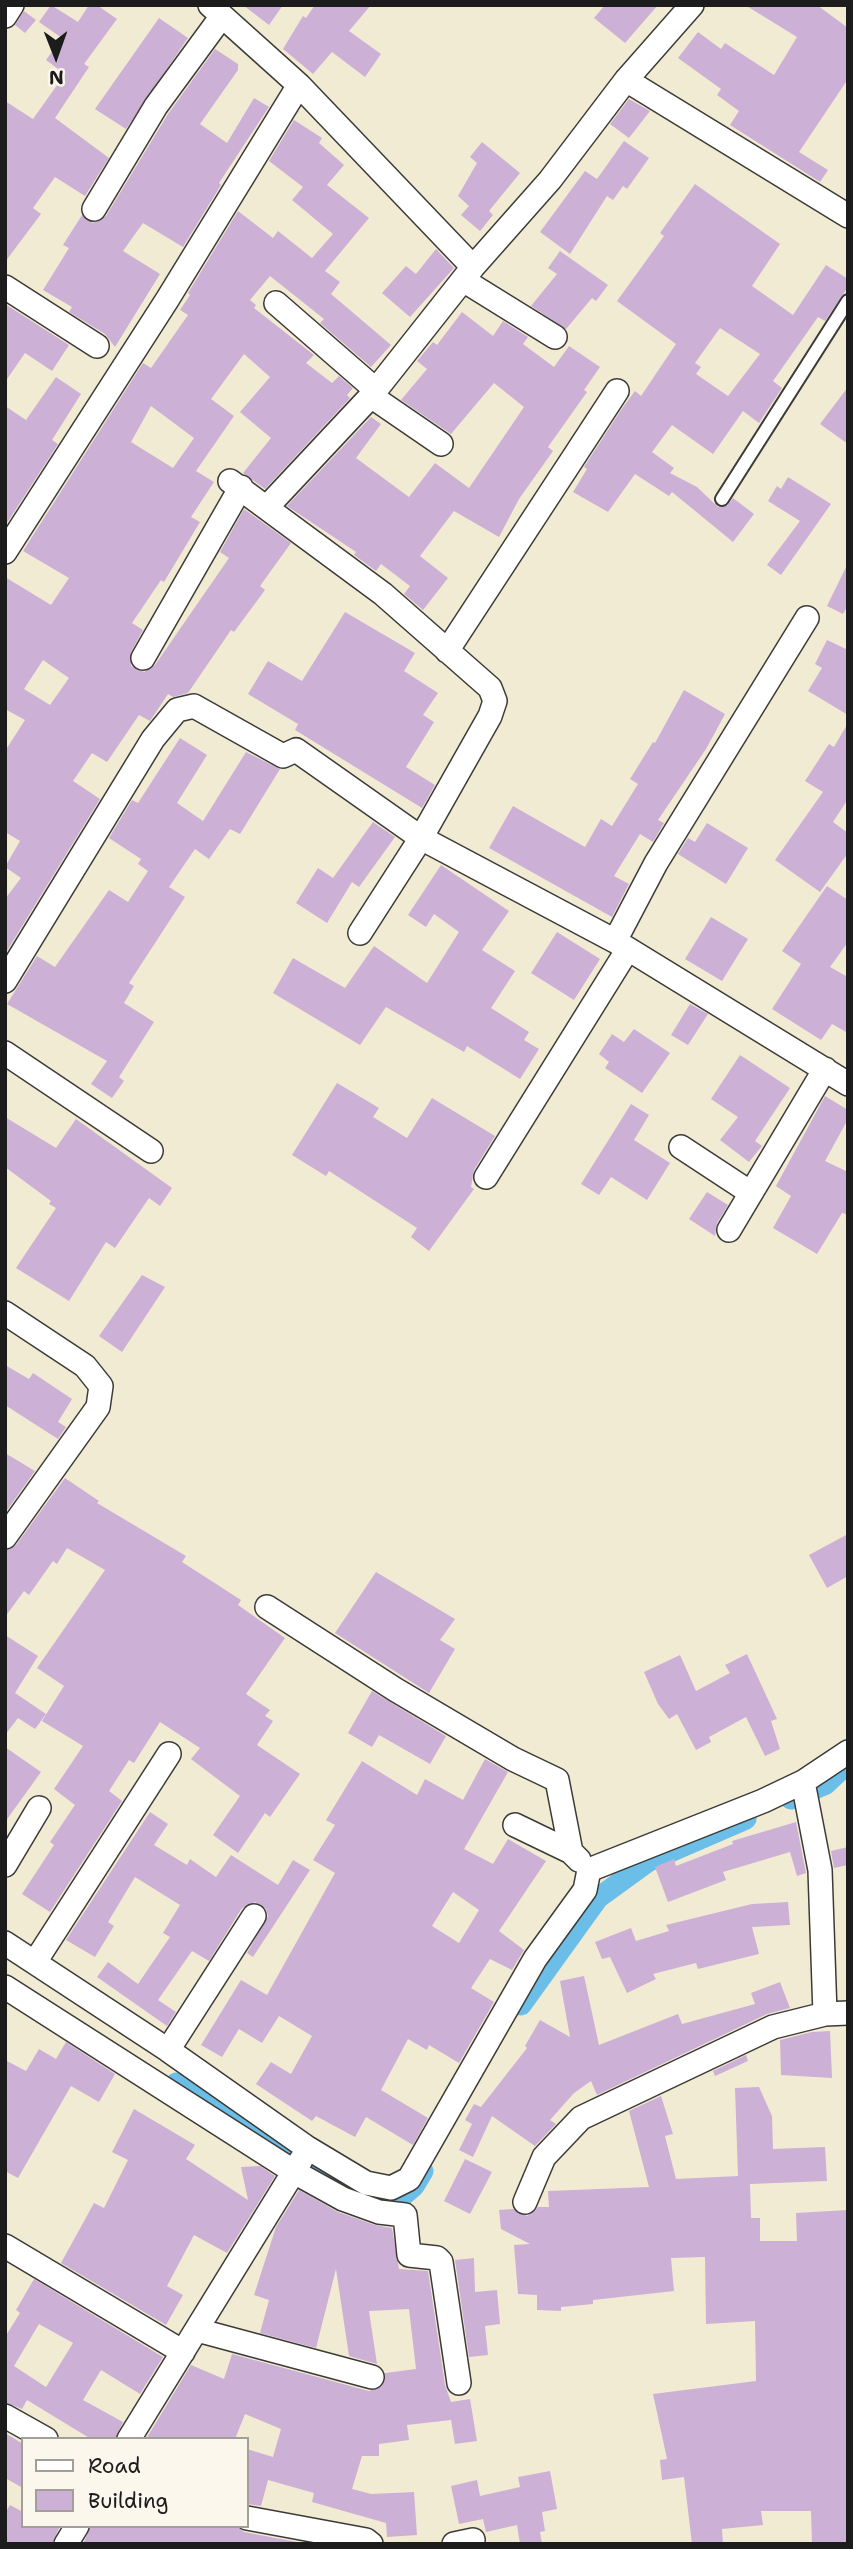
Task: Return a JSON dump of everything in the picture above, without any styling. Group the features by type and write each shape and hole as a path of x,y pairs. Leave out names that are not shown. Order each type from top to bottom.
{"street":[{"path":"5,16 12,5"},
{"path":"267,507 374,393 468,274 550,180 626,80 692,5"},
{"path":"94,209 216,10 299,85 468,274 555,337"},
{"path":"626,80 848,216"},
{"path":"5,552 167,300 299,85"},
{"path":"5,287 97,346"},
{"path":"276,303 374,393 441,444"},
{"path":"447,651 617,391"},
{"path":"143,658 235,484 383,594 490,688 495,701 490,716 421,838 360,933"},
{"path":"486,1177 621,945 656,863 807,618"},
{"path":"5,981 153,739 177,709 194,706 283,756 296,750 421,838 621,945 848,1084"},
{"path":"5,1053 151,1152"},
{"path":"729,1230 825,1069"},
{"path":"681,1147 751,1193"},
{"path":"5,1313 85,1366 101,1386 98,1407 5,1537"},
{"path":"267,1607 396,1690 513,1759 557,1780 571,1852"},
{"path":"589,1870 805,1793 848,1752"},
{"path":"35,1962 169,1754"},
{"path":"525,2202 544,2157 581,2118 773,2027 836,2013 820,1870 805,1793"},
{"path":"5,1865 39,1808"},
{"path":"515,1825 571,1852 589,1870"},
{"path":"5,1987 302,2159 366,2183 391,2188 409,2179 535,1959 585,1890 589,1870"},
{"path":"169,2050 254,1916"},
{"path":"5,1943 169,2050 302,2159 343,2199 379,2212 405,2215 409,2255 440,2259 459,2383"},
{"path":"130,2437 302,2159"},
{"path":"5,2246 183,2352"},
{"path":"197,2330 372,2377"},
{"path":"5,2416 42,2437"},
{"path":"248,2518 366,2540 371,2544"},
{"path":"66,2544 76,2528"}],"lane":[{"path":"722,499 848,301"}],"building":[{"path":"51,5 78,22 89,5 97,5 117,19 84,64 89,67 55,118 109,158 85,196 55,177 33,208 41,214 5,262 5,101 33,119 65,74 46,60 62,38 39,22"},
{"path":"243,5 283,5 269,25"},
{"path":"315,5 371,5 349,31 381,54 365,77 332,52 313,74 283,49 303,16 306,18"},
{"path":"605,5 658,5 625,43 594,18"},
{"path":"745,5 817,5 848,28 848,79 799,152 828,170 820,182 730,125 739,111 717,95 721,89 678,58 698,32 721,49 725,43 774,75 797,37"},
{"path":"24,11 36,20 25,33 15,25"},
{"path":"159,18 188,38 126,129 95,109"},
{"path":"215,49 238,64 238,70 200,124 227,143 254,98 269,107 219,183 221,185 183,247 143,223 123,251 160,274 115,347 105,334 69,312 72,307 43,290 69,248 63,245 82,215 93,223 106,216 168,114"},
{"path":"629,99 650,111 629,138 610,124"},
{"path":"294,120 322,138 319,143 344,165 327,185 369,218 325,271 340,282 331,294 391,345 371,367 320,323 324,319 270,276 250,300 256,305 254,308 314,355 306,363 332,383 339,376 353,388 347,395 350,398 265,489 243,473 271,438 240,412 270,377 244,354 211,399 234,416 196,471 214,482 191,517 200,522 164,582 161,580 132,623 143,630 131,652 131,666 144,672 155,665 229,558 220,552 244,509 291,543 260,586 265,590 234,632 231,630 188,693 173,697 168,694 150,721 139,715 107,762 92,753 73,781 100,799 5,954 5,899 21,878 5,867 20,841 5,832 5,751 25,720 5,709 5,577 51,605 69,578 23,551 143,363 151,368 188,315 180,310 190,295 188,293 238,211 273,238 278,231 312,258 333,234 292,200 303,187 269,161","holes":["151,406 194,438 173,468 131,442","43,660 69,678 50,705 24,689"]},
{"path":"624,141 649,158 627,189 623,186 613,200 607,196 570,254 540,232 585,171 597,179"},
{"path":"482,142 520,173 489,211 493,215 480,231 461,215 469,206 458,196 477,163 470,157"},
{"path":"695,184 780,244 752,286 793,315 826,265 848,279 848,287 825,321 818,317 773,381 782,388 759,423 743,411 713,454 672,425 652,452 674,468 670,473 697,487 718,507 727,506 733,498 754,514 733,542 672,492 669,496 635,474 608,512 573,492 587,469 584,467 621,410 635,391 641,396 676,344 617,301 664,236 660,233","holes":["720,328 760,354 728,396 696,374 701,367 695,363"]},
{"path":"436,249 454,268 410,317 382,293 406,266 416,274"},
{"path":"560,251 608,285 596,301 592,298 566,329 531,306 557,274 548,268"},
{"path":"5,304 69,345 52,371 25,353 5,382"},
{"path":"462,312 493,336 503,321 528,337 523,344 554,367 569,346 600,367 584,390 587,392 548,447 553,451 519,499 499,537 454,511 420,556 448,578 423,610 404,594 410,586 381,564 376,571 354,555 356,552 287,506 371,417 381,424 356,458 409,497 435,463 469,488 524,407 494,383 451,434 401,400 427,369 417,361 433,342 437,345"},
{"path":"56,377 81,394 52,440 58,444 5,526 5,406 26,420"},
{"path":"848,387 848,444 820,424"},
{"path":"788,477 831,504 781,575 767,565 800,521 768,501 777,486 781,489"},
{"path":"848,563 848,605 843,614 827,606"},
{"path":"345,612 415,653 404,671 438,693 423,715 434,722 406,767 435,785 422,808 295,730 298,724 248,694 268,661 302,681"},
{"path":"827,640 848,650 848,715 808,691 822,668 815,664"},
{"path":"684,690 725,714 706,749 658,820 664,823 653,842 640,834 614,876 629,884 612,917 489,848 513,806 585,847 601,819 612,826 638,784 630,779 653,742 655,743"},
{"path":"848,723 848,799 833,822 848,833 848,853 820,892 775,860 823,792 805,781 829,744 834,747"},
{"path":"180,738 207,755 177,803 203,821 246,752 280,769 240,834 230,829 209,859 195,849 169,887 185,897 129,983 134,986 124,1003 154,1022 119,1077 124,1081 112,1098 91,1084 107,1061 7,1004 37,956 55,967 109,890 128,902 148,871 138,864 141,859 109,838 132,800 138,803"},
{"path":"373,822 395,837 359,887 352,882 327,923 296,903 318,868 333,878"},
{"path":"707,823 748,848 726,884 678,854 688,838 695,842"},
{"path":"441,865 509,911 482,950 515,971 491,1008 529,1032 524,1040 539,1049 520,1079 467,1046 464,1052 386,1007 360,1045 273,993 293,958 345,988 374,946 427,983 459,932 434,914 426,927 408,915"},
{"path":"827,886 848,900 848,942 830,967 848,977 848,1033 832,1024 821,1040 772,1009 801,964 782,951"},
{"path":"711,917 748,939 722,981 685,959"},
{"path":"557,932 600,959 574,1000 531,973"},
{"path":"690,1004 708,1014 688,1045 671,1035"},
{"path":"634,1029 670,1053 642,1093 605,1068 609,1062 599,1054 612,1034 624,1042"},
{"path":"740,1055 790,1088 755,1141 762,1146 749,1162 720,1140 738,1117 711,1099"},
{"path":"337,1083 379,1108 373,1117 407,1138 432,1098 495,1136 474,1170 471,1187 474,1189 429,1251 411,1237 417,1228 329,1171 326,1176 292,1155"},
{"path":"825,1096 848,1110 848,1119 825,1161 848,1172 848,1215 842,1213 817,1254 773,1228 791,1196 776,1186"},
{"path":"631,1104 649,1115 634,1140 670,1163 647,1200 611,1177 599,1195 581,1184"},
{"path":"5,1117 56,1148 76,1119 172,1188 160,1206 149,1198 115,1248 106,1242 69,1301 16,1268 56,1208 49,1204 51,1201 5,1167"},
{"path":"707,1192 728,1205 717,1223 715,1236 689,1219"},
{"path":"142,1275 165,1287 122,1352 99,1336"},
{"path":"5,1365 29,1379 33,1373 72,1399 58,1422 66,1427 58,1439 5,1405"},
{"path":"5,1453 35,1471 5,1513"},
{"path":"65,1478 99,1501 97,1503 186,1556 182,1562 241,1600 238,1605 285,1638 246,1694 270,1710 265,1716 273,1721 257,1745 300,1774 270,1817 265,1813 238,1853 213,1835 240,1796 191,1759 200,1748 160,1722 134,1763 129,1760 109,1791 122,1801 50,1912 22,1894 54,1845 50,1842 75,1805 54,1789 83,1746 42,1721 64,1686 37,1668 105,1570 67,1548 57,1564 53,1561 29,1595 24,1591 5,1617 5,1551 16,1545"},
{"path":"848,1534 848,1576 827,1588 809,1555"},
{"path":"376,1572 455,1619 440,1640 455,1649 429,1693 335,1633"},
{"path":"5,1635 38,1656 15,1693 46,1714 35,1729 18,1718 5,1735"},
{"path":"747,1654 777,1719 771,1721 780,1749 765,1756 746,1717 709,1737 711,1742 696,1750 677,1714 669,1719 658,1704 644,1672 680,1655 696,1691 730,1673 725,1665"},
{"path":"372,1691 446,1736 430,1764 379,1735 372,1747 348,1733"},
{"path":"5,1747 41,1772 5,1822"},
{"path":"485,1759 508,1772 464,1849 493,1864 508,1839 546,1861 499,1931 524,1950 512,1970 490,1959 471,1988 494,2002 459,2063 429,2045 427,2050 408,2039 381,2090 428,2118 413,2145 366,2117 355,2137 316,2116 312,2121 256,2084 271,2062 291,2074 312,2036 279,2016 262,2043 239,2029 222,2057 201,2045 241,1980 267,1995 335,1873 313,1860 335,1825 326,1820 362,1761 417,1795 425,1779 463,1800","holes":["453,1892 479,1910 459,1943 432,1926"]},
{"path":"150,1812 168,1824 154,1845 187,1865 190,1859 216,1877 231,1855 278,1885 293,1860 310,1870 253,1957 247,1953 268,1916 266,1909 255,1902 242,1908 209,1961 192,1951 158,2000 176,2012 167,2026 97,1977 108,1962 138,1984 170,1937 163,1933 180,1905 135,1877 108,1922 114,1926 95,1957 66,1940"},
{"path":"796,1822 806,1873 797,1876 790,1852 723,1872 726,1880 668,1902 655,1867 674,1859 676,1866 733,1844 732,1841"},
{"path":"848,1847 848,1865 834,1868 831,1851"},
{"path":"788,1902 790,1925 752,1927 759,1954 698,1969 696,1963 653,1974 656,1979 627,1993 610,1957 602,1959 595,1942 631,1928 636,1941 669,1931 666,1925 752,1904"},
{"path":"584,1976 599,2045 678,2014 682,2024 755,2004 751,1993 780,1982 790,2008 767,2014 597,2095 591,2081 574,2093 550,2120 556,2124 535,2146 492,2116 473,2157 459,2150 472,2124 465,2120 474,2104 481,2107 527,2048 525,2046 540,2020 570,2037 560,1981"},
{"path":"830,2031 832,2078 781,2075 780,2040 812,2032"},
{"path":"66,2042 115,2074 99,2102 71,2086 18,2178 5,2171 5,2060 26,2071 39,2049 56,2059"},
{"path":"746,2055 748,2061 715,2076 713,2071"},
{"path":"759,2087 772,2116 773,2149 825,2147 827,2181 750,2184 751,2218 760,2218 760,2241 797,2241 796,2213 848,2210 848,2544 812,2544 811,2511 761,2511 763,2525 722,2529 723,2544 692,2544 684,2477 662,2480 660,2460 667,2459 653,2394 756,2381 755,2321 706,2324 705,2257 671,2258 674,2291 593,2300 593,2304 561,2307 561,2311 537,2310 537,2295 518,2294 514,2245 530,2244 501,2229 499,2210 513,2209 527,2216 538,2207 549,2207 548,2191 649,2187 629,2111 661,2096 673,2134 665,2136 676,2179 738,2176 735,2088"},
{"path":"134,2109 195,2145 186,2159 248,2200 241,2167 260,2166 275,2176 227,2253 194,2235 167,2286 183,2295 166,2325 61,2263 94,2203 104,2208 128,2160 112,2152"},
{"path":"465,2159 492,2172 470,2214 444,2201"},
{"path":"299,2190 338,2212 392,2228 399,2269 428,2271 445,2385 451,2402 470,2399 477,2441 455,2444 451,2420 407,2425 409,2440 379,2444 379,2456 362,2456 352,2489 371,2494 414,2492 417,2535 387,2537 386,2523 312,2502 314,2493 268,2480 261,2506 248,2504 248,2449 273,2457 281,2429 245,2414 236,2437 147,2437 191,2365 224,2379 232,2354 369,2391 382,2386 385,2373 416,2369 409,2309 369,2311 377,2364 349,2356 336,2269 316,2348 260,2333 269,2300 254,2295 276,2227"},
{"path":"474,2258 475,2292 497,2290 500,2324 485,2326 488,2355 469,2357 455,2260"},
{"path":"34,2279 163,2357 140,2394 101,2370 83,2400 123,2422 116,2437 88,2437 27,2400 22,2409 5,2402 5,2337 20,2313 16,2310","holes":["39,2324 73,2343 46,2387 14,2366"]},
{"path":"5,2433 21,2443 21,2487 5,2478"},
{"path":"550,2471 557,2509 542,2512 545,2531 540,2532 542,2544 520,2544 517,2525 486,2532 483,2519 459,2524 451,2486 477,2480 480,2496 520,2487 518,2477"},
{"path":"10,2505 21,2511 21,2528 59,2528 52,2544 5,2544 5,2513"},
{"path":"90,2528 239,2528 244,2532 297,2542 83,2544"}],"waterway":[{"path":"791,1799 826,1784 848,1763"},
{"path":"521,2005 598,1898 649,1861 746,1819"},
{"path":"176,2083 359,2197 380,2203 398,2200 414,2186 423,2171"}]}
